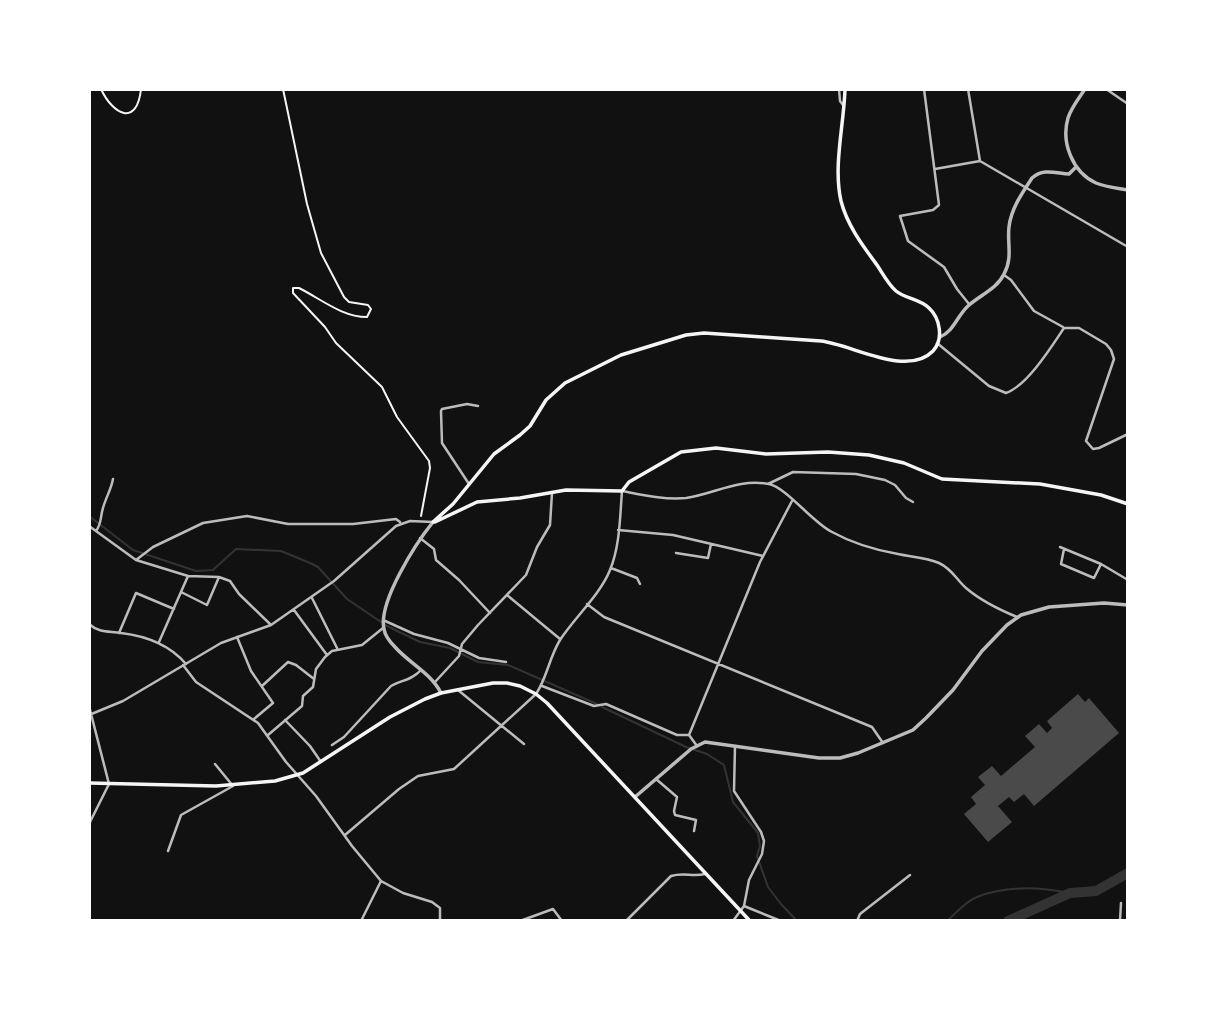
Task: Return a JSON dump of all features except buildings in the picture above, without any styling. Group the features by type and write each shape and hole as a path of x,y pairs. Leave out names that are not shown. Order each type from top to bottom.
{"main road":[{"path":"433,522 453,504 494,454 530,426 546,400 565,383 621,355 686,335 704,333 823,341 893,360 915,360 932,353 940,337 939,325 932,312 921,303 904,297 890,284 862,245 841,200 839,164 845,89"},
{"path":"433,522 477,502 566,490 622,491 629,482 681,452 716,447 766,454 828,452 869,455 904,463 942,479 1040,484 1101,495 1128,504"},
{"path":"89,782 233,786 297,776 390,717 425,699 493,682 507,683 536,694 743,909 750,921"}],"street":[{"path":"839,89 844,108"},
{"path":"924,89 939,205 933,210 900,216 908,241 944,267 969,304"},
{"path":"968,89 980,162"},
{"path":"1085,89 1069,116 1065,135 1076,167 1092,181 1128,190"},
{"path":"1106,89 1128,104"},
{"path":"934,169 980,162 1128,247"},
{"path":"940,337 951,331 969,304 996,285 1004,275 1010,255 1009,223 1025,189 1037,174 1049,171 1069,174 1076,167"},
{"path":"1004,275 1034,311 1064,328"},
{"path":"937,344 989,386 1006,393 1019,385 1055,343 1064,328 1079,328 1106,344 1114,359 1086,441 1093,449 1099,449 1128,434"},
{"path":"469,484 442,443 441,411 467,404 478,406"},
{"path":"768,484 793,472 856,474 886,480 913,502"},
{"path":"96,531 101,523 113,479"},
{"path":"345,835 418,776 454,769 536,694 561,639 611,568 622,491 660,498 684,498 732,485 755,482 768,484 779,489 818,524 869,547 940,563 951,570 965,588 1000,610 1017,617"},
{"path":"435,682 459,656 470,634 526,575 537,547 550,525 552,494"},
{"path":"689,735 763,556 792,501"},
{"path":"136,560 153,547 203,523 247,516 288,524 353,524 396,519 402,523"},
{"path":"91,715 123,701 221,642 271,625 312,598 402,523 433,522"},
{"path":"433,522 405,564 388,603 383,628 396,649 435,682 441,693"},
{"path":"89,526 136,560 188,576 230,581 239,594 271,625"},
{"path":"618,530 673,535 763,556"},
{"path":"421,538 434,549 436,560 490,613"},
{"path":"677,553 708,558 711,544"},
{"path":"1101,564 1094,578 1061,564 1063,548 1101,564 1128,580"},
{"path":"611,568 637,578 640,584"},
{"path":"159,642 188,576"},
{"path":"181,592 207,605 219,578"},
{"path":"119,633 136,593 174,609"},
{"path":"507,595 561,639"},
{"path":"312,598 337,649"},
{"path":"635,797 705,742 820,758 840,758 883,743 913,730 926,719 953,690 982,651 1017,617 1049,607 1104,603 1128,605"},
{"path":"587,604 604,617 872,727 883,743"},
{"path":"294,610 327,655"},
{"path":"383,620 480,658 506,662"},
{"path":"89,624 97,631 159,642 170,648 196,682 254,719 381,881 403,893 432,902 440,908 440,921"},
{"path":"268,735 302,706 303,696 313,687 316,669 327,655 337,649 362,645 383,628"},
{"path":"237,637 251,671 273,703 254,719"},
{"path":"261,686 288,662 296,664 314,679"},
{"path":"332,746 344,737 391,686 413,679 421,670"},
{"path":"542,685 594,705 606,704 677,735 689,735"},
{"path":"458,690 524,744"},
{"path":"89,706 109,784 89,824"},
{"path":"285,720 321,762"},
{"path":"689,735 697,746"},
{"path":"733,921 743,909 749,880 762,854 764,841 761,832 734,792 735,746"},
{"path":"168,851 181,815 233,786 215,764"},
{"path":"656,779 677,797 674,811 676,815 696,820 694,831"},
{"path":"626,921 671,876 680,873 696,876 708,874"},
{"path":"857,921 860,914 910,875"},
{"path":"361,921 381,881"},
{"path":"1119,921 1121,902"},
{"path":"520,921 553,909 562,921"},
{"path":"743,909 781,921"}],"path":[{"path":"101,89 113,109 128,114 134,111 139,102 141,89"},
{"path":"283,89 307,204 321,253 344,297 349,302 368,305 371,309 368,317 356,317 299,288 293,288 293,293 310,308 336,343 382,387 407,432 429,460 430,468 419,522"}],"waterway":[{"path":"89,516 133,550 196,571 213,570 236,549 281,551 318,567 347,599 387,626 420,642 450,648 478,662 508,665 597,704"},
{"path":"602,707 686,747 707,754 724,765 733,802 758,833 760,846 757,856 768,887 797,921"},
{"path":"1008,921 1070,893 1096,891 1128,873"},
{"path":"947,921 973,899 1000,890 1035,888 1070,893"}]}
